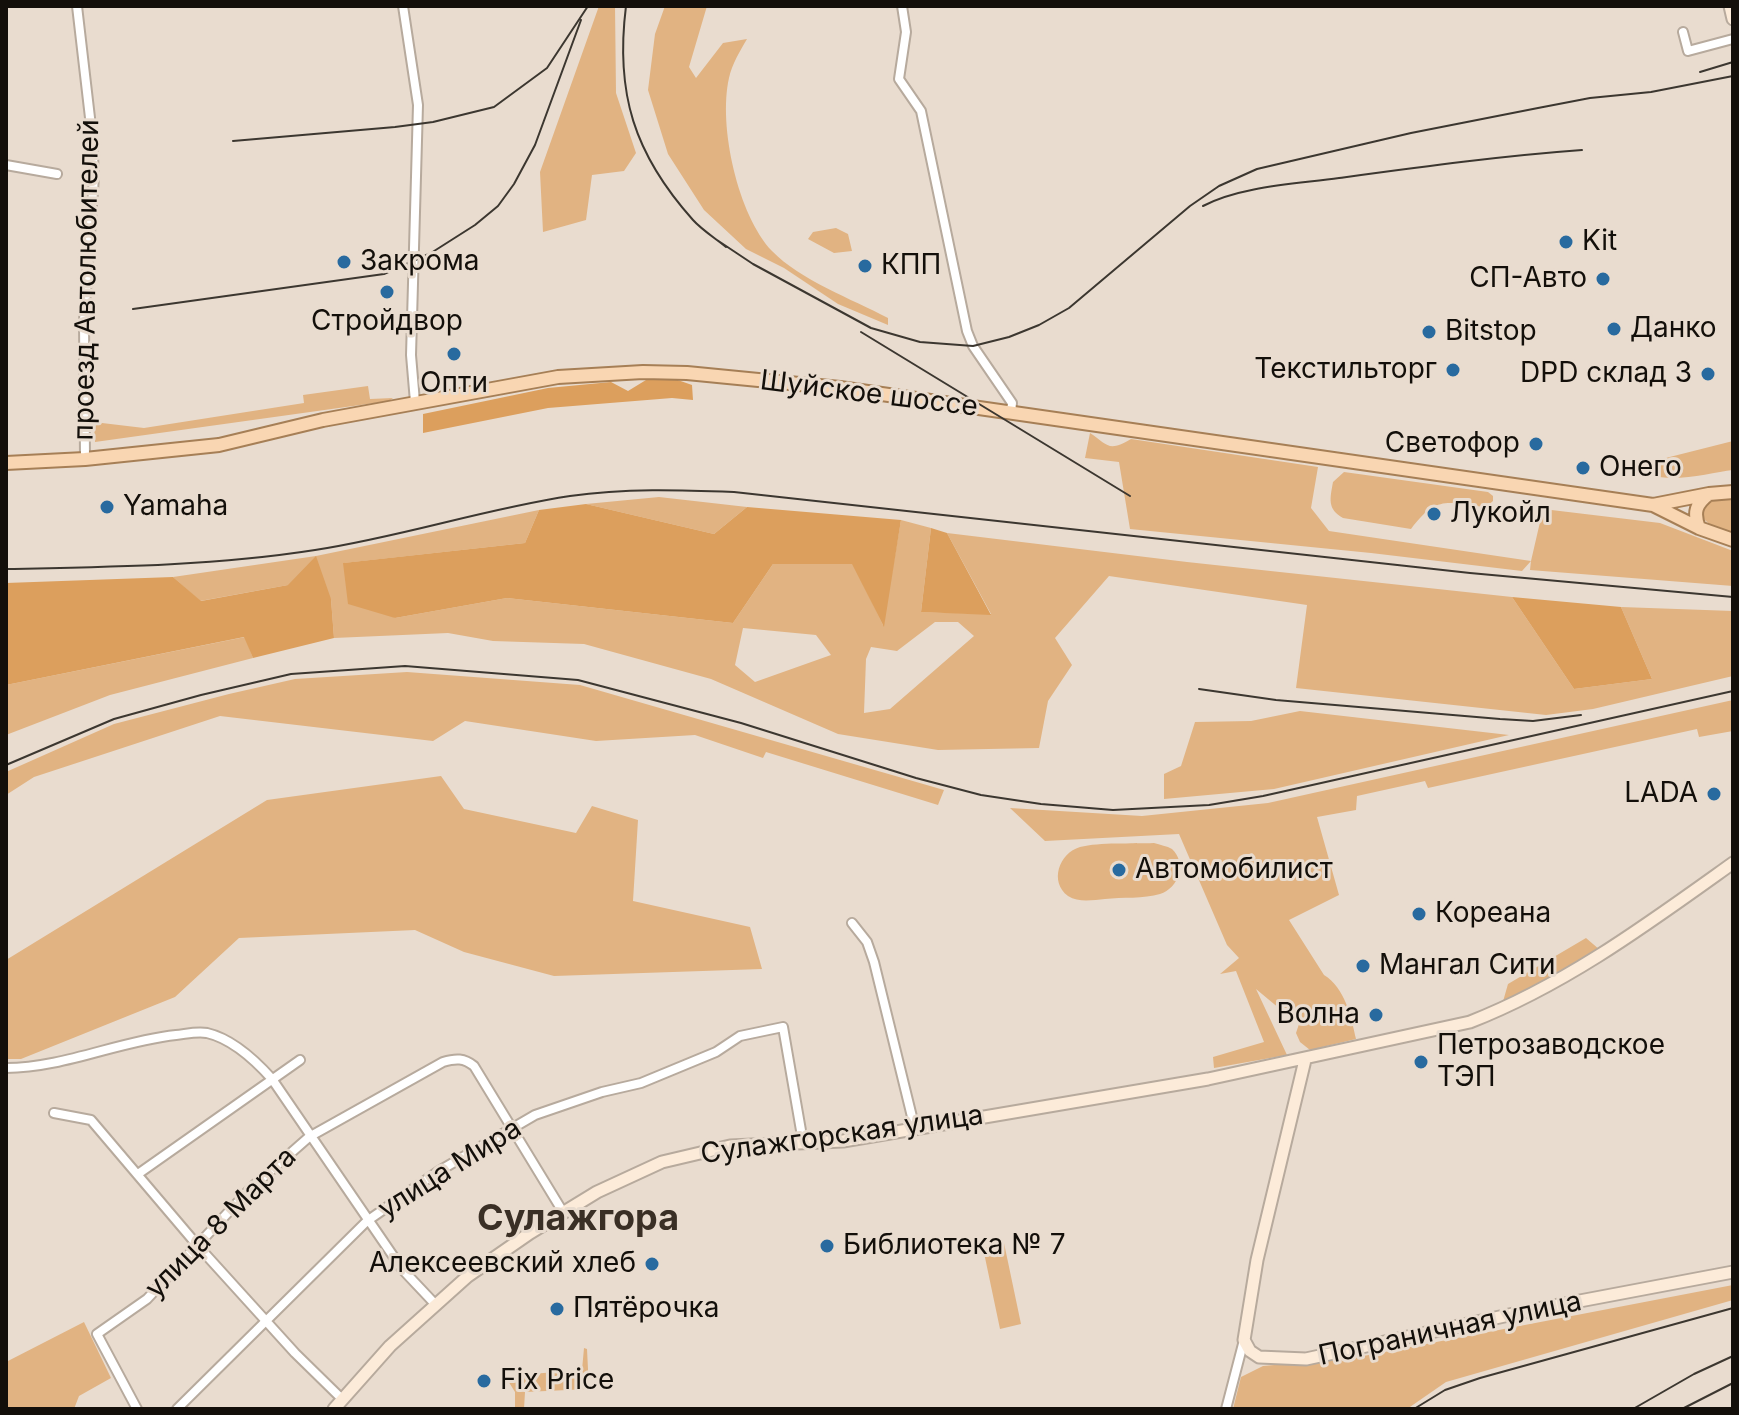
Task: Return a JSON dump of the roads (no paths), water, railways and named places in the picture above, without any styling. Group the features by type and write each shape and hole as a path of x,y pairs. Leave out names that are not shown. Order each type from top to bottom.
{"main road":[{"path":"1730,6 1733,19"},
{"name":"Шуйское шоссе","path":"6,463 85,459 219,445 323,420 544,379 643,372 732,376 1011,412 1653,505 1733,492"},
{"path":"1699,528 1695,510 1709,494"},
{"path":"1653,505 1699,528 1733,540"},
{"name":"Сулажгорская улица","path":"338,1404 390,1346 435,1304 500,1252 597,1192 662,1162 730,1146 843,1141 1194,1081 1305,1060 1470,1022 1504,1009 1621,943 1733,863"},
{"path":"1244,1340 1257,1260 1305,1060"},
{"name":"Пограничная улица","path":"1244,1340 1250,1351 1259,1357 1306,1359 1532,1310 1733,1272"}],"street":[{"name":"проезд Автолюбителей","path":"77,6 94,177 84,320 85,459"},
{"path":"403,6 418,105 411,355 415,402"},
{"path":"902,6 906,32 899,79 921,111 967,331 973,346 1012,403 1011,412"},
{"path":"1683,32 1688,51 1733,39"},
{"path":"6,165 57,174"},
{"path":"852,923 867,942 874,962 915,1129"},
{"name":"улица Мира","path":"177,1409 323,1268 367,1221 439,1171 535,1115 602,1092 641,1083 716,1052 740,1036 783,1027 803,1142"},
{"path":"6,1068 29,1067 157,1037 196,1033 207,1033 249,1055 272,1079 402,1269 435,1304"},
{"name":"улица 8 Марта","path":"137,1409 97,1334 147,1299 251,1188 309,1137 453,1059 467,1060 474,1066 513,1130"},
{"path":"138,1174 300,1060"},
{"path":"54,1113 91,1120 338,1404"},
{"path":"513,1130 563,1212"},
{"path":"1226,1409 1244,1340"}],"railway":[{"path":"233,141 395,127 433,122 494,107 547,68 588,6"},
{"path":"626,6 623,37 627,95 643,146 673,195 697,224 726,247"},
{"path":"133,309 384,274 431,253 475,225 498,206 535,145 581,20"},
{"path":"1700,72 1733,62"},
{"path":"717,240 753,264 871,328 920,342 973,346 1009,337 1069,308 1190,206 1219,186 1257,169 1411,133 1538,108 1590,98 1651,92 1733,76"},
{"path":"1203,206 1234,194 1270,187 1460,162 1582,150"},
{"path":"861,332 1130,496"},
{"path":"6,569 161,565 277,555 379,538 570,496 673,490 734,492 1470,573 1733,597"},
{"path":"6,765 114,719 201,695 291,674 405,666 578,680 741,723 981,795 1113,810 1209,805 1263,796 1733,691"},
{"path":"1199,689 1276,700 1500,719 1533,721 1581,715"},
{"path":"1414,1409 1445,1390 1480,1378 1733,1308"},
{"path":"1633,1409 1733,1356"},
{"path":"1682,1409 1733,1383"}],"place":[{"name":"Kit","path":"1566,242"},
{"name":"Закрома","path":"344,262"},
{"name":"КПП","path":"865,266"},
{"name":"СП-Авто","path":"1603,279"},
{"name":"Стройдвор","path":"387,292"},
{"name":"Данко","path":"1614,329"},
{"name":"Bitstop","path":"1429,332"},
{"name":"Опти","path":"454,354"},
{"name":"Текстильторг","path":"1453,370"},
{"name":"DPD склад 3","path":"1708,374"},
{"name":"Светофор","path":"1536,444"},
{"name":"Онего","path":"1583,468"},
{"name":"Yamaha","path":"107,507"},
{"name":"Лукойл","path":"1434,514"},
{"name":"LADA","path":"1714,794"},
{"name":"Автомобилист","path":"1119,870"},
{"name":"Кореана","path":"1419,914"},
{"name":"Мангал Сити","path":"1363,966"},
{"name":"Волна","path":"1376,1015"},
{"name":"Петрозаводское ТЭП","path":"1421,1062"},
{"name":"Библиотека № 7","path":"827,1246"},
{"name":"Алексеевский хлеб","path":"652,1264"},
{"name":"Пятёрочка","path":"557,1309"},
{"name":"Fix Price","path":"484,1381"}],"district":[{"name":"Сулажгора","path":"578,1219"}]}
